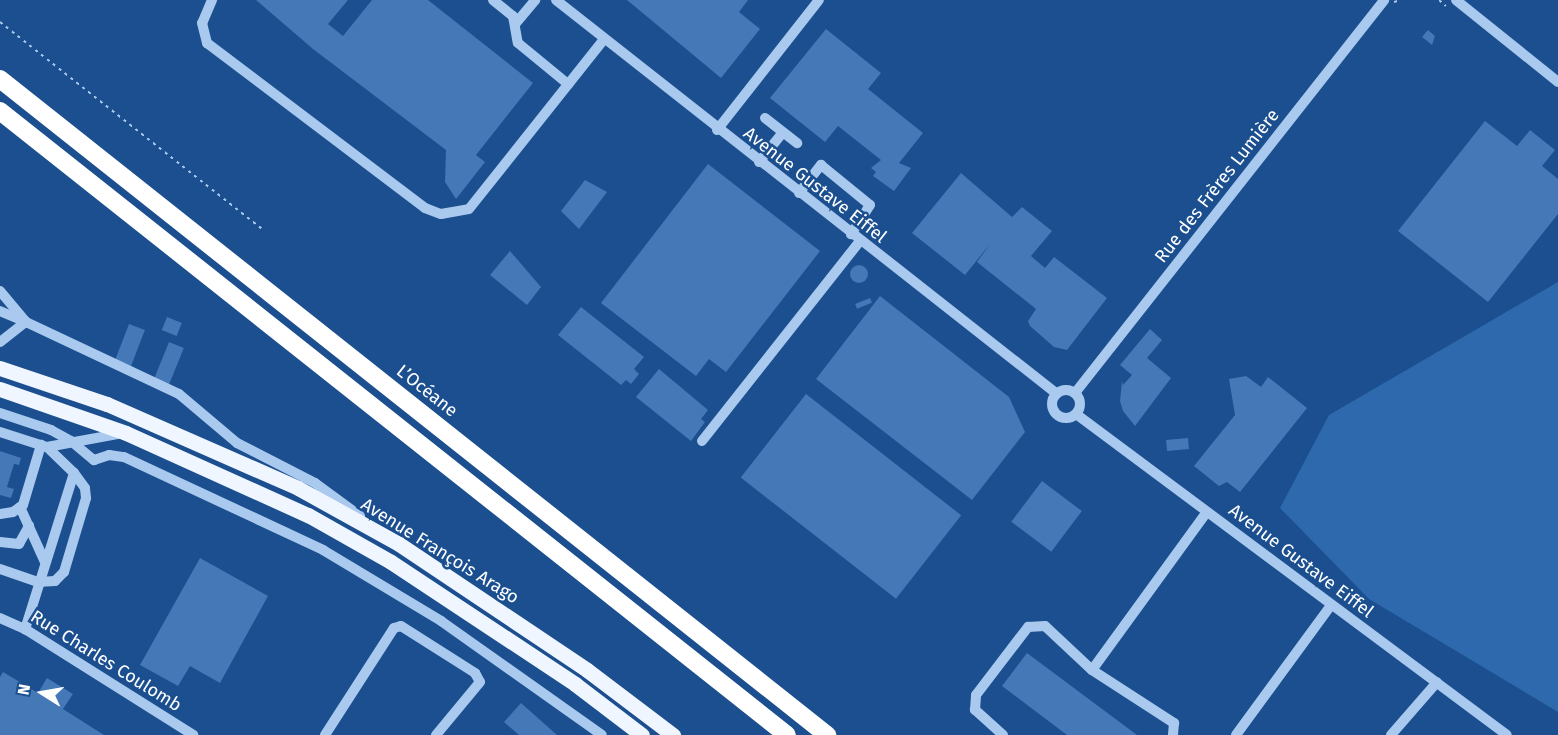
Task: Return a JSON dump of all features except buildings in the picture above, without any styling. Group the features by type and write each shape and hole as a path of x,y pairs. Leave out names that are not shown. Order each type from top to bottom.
{"highway":[{"name":"L’Océane","path":"0,79 827,735"},
{"path":"0,111 787,735"}],"main road":[{"name":"Avenue François Arago","path":"0,368 107,404 277,479 399,544 587,670 673,735"},
{"name":"Avenue François Arago","path":"0,389 126,433 308,515 391,562 575,684 642,735"}],"street":[{"path":"212,0 202,23 207,43 425,208 441,214 469,209 604,39"},
{"path":"493,0 516,23 518,43 568,84"},
{"path":"516,23 535,0"},
{"name":"Avenue Gustave Eiffel","path":"556,0 717,130 1057,394"},
{"path":"717,130 819,0"},
{"name":"Rue des Frères Lumière","path":"1075,393 1384,0"},
{"path":"1456,0 1558,82"},
{"path":"765,118 798,143"},
{"path":"759,162 783,132"},
{"path":"702,441 856,238 870,205 821,165 799,193"},
{"path":"0,291 26,322"},
{"path":"0,311 178,394 237,443 315,483 399,544"},
{"path":"0,342 26,322"},
{"path":"1069,390 1075,393 1080,407 1076,414 1064,418 1057,415 1053,402 1057,394 1069,390"},
{"path":"0,413 71,441 94,460 109,455 124,457 324,550 441,621 602,735"},
{"name":"Avenue Gustave Eiffel","path":"1076,414 1507,735"},
{"path":"0,432 44,446 74,473 85,488 86,498 64,572 55,581 38,582 0,569"},
{"path":"44,446 126,433"},
{"path":"44,446 20,507 45,561"},
{"path":"25,629 74,473"},
{"path":"0,514 20,507"},
{"path":"1092,670 1207,512"},
{"path":"0,542 19,544 29,526"},
{"path":"1236,735 1331,604"},
{"name":"Rue Charles Coulomb","path":"1,621 25,629 194,735"},
{"path":"325,735 394,628 401,626 476,674 480,682 436,735"},
{"path":"1003,735 975,710 976,695 1028,627 1045,626 1092,670 1174,723 1173,735"},
{"path":"1391,735 1437,682"}],"path":[{"path":"0,22 263,230"}],"shaded area":[{"path":"1558,282 1558,712 1369,599 1280,508 1329,415"}]}
